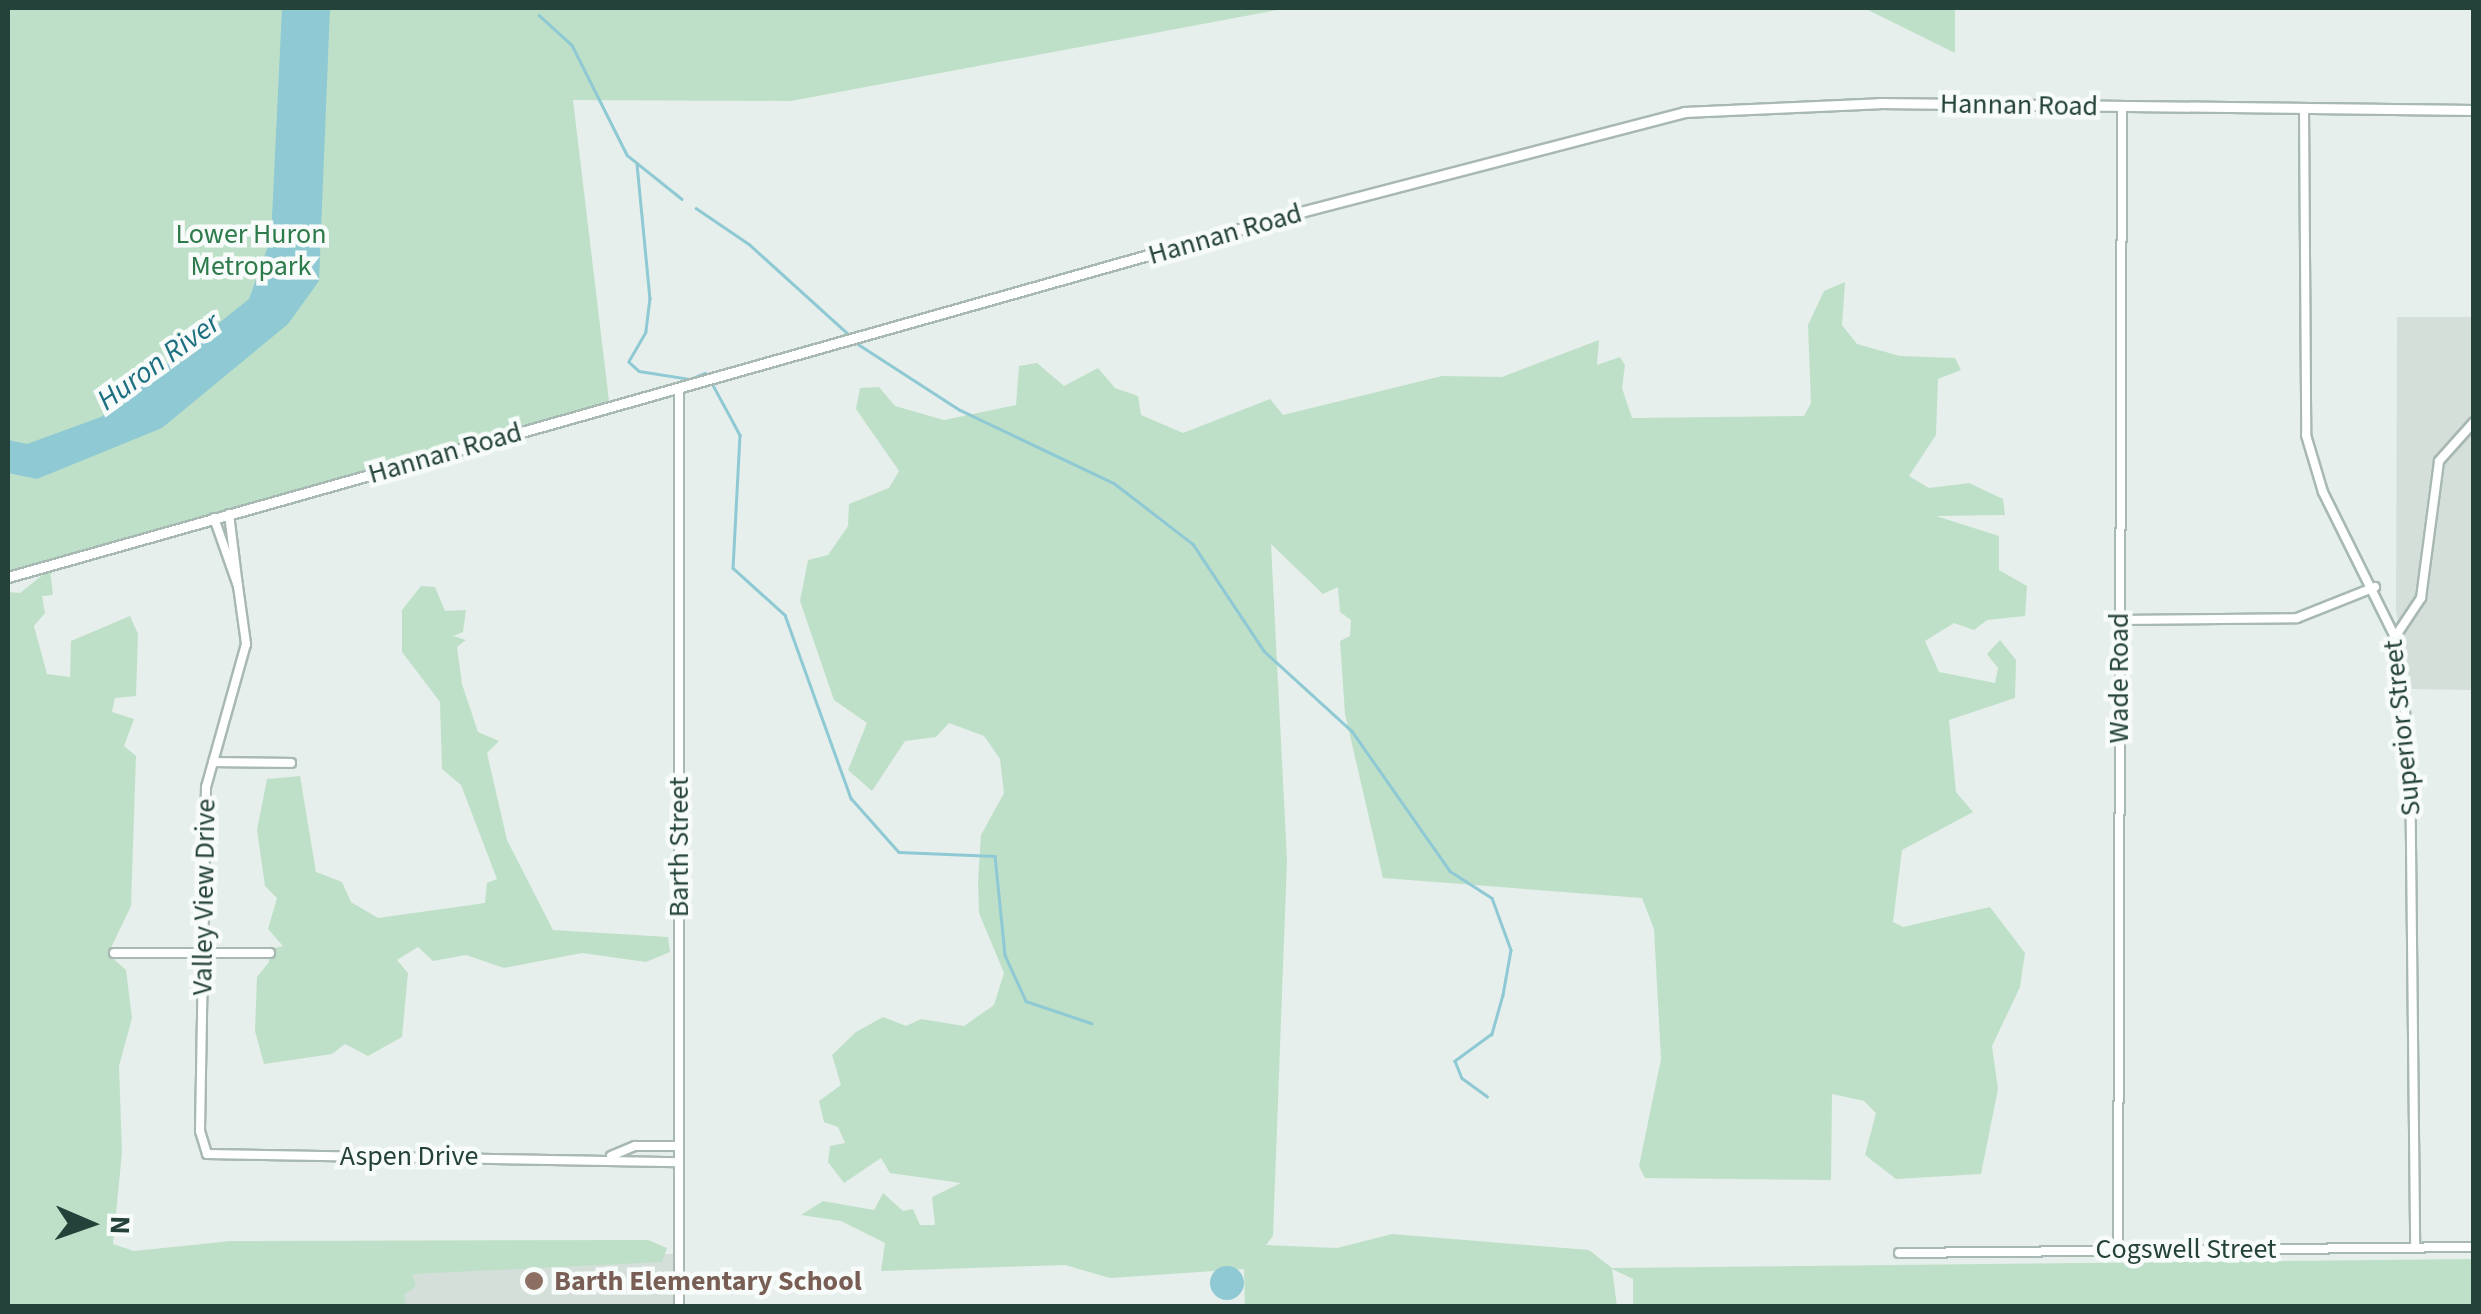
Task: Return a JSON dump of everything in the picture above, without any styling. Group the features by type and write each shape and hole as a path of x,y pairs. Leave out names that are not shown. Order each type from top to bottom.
{"street":[{"name":"Hannan Road","path":"8,577 1655,118 1816,104 2474,110"},
{"name":"Wade Road","path":"2118,1249 2122,107"},
{"name":"Superior Street","path":"2304,109 2306,435 2323,492 2375,587 2395,637 2410,756 2415,1247"},
{"name":"Barth Street","path":"679,388 679,1306"},
{"path":"2395,637 2421,598 2438,462 2474,422"},
{"name":"Valley View Drive","path":"207,1154 200,1131 203,954 213,762 245,662 229,514"},
{"name":"Valley View Drive","path":"214,518 238,586"},
{"path":"2119,620 2297,618 2375,587"},
{"path":"213,762 290,763"},
{"path":"114,954 270,953"},
{"name":"Aspen Drive","path":"611,1156 635,1146 679,1146"},
{"name":"Aspen Drive","path":"207,1154 611,1156 679,1162"},
{"name":"Cogswell Street","path":"1900,1253 2474,1247"}],"shaded area":[{"path":"2397,317 2473,317 2473,690 2411,689 2396,612"},
{"name":"Barth Elementary School","path":"674,1254 675,1306 394,1306 393,1259"}],"green space":[{"name":"Lower Huron Metropark","path":"8,8 1288,8 791,101 573,100 609,401 8,571"},
{"path":"1864,8 1955,8 1955,53"},
{"path":"1845,282 1842,325 1857,344 1900,356 1955,358 1961,370 1938,379 1936,435 1909,476 1929,488 1969,483 2003,499 2005,515 1936,516 1999,536 1999,570 2027,586 2025,616 1987,620 1974,630 1954,623 1925,641 1939,672 1995,683 1998,668 1987,654 2000,640 2016,660 2015,698 1949,720 1956,792 1973,812 1902,850 1893,922 1903,927 1990,907 2025,953 2020,987 1992,1046 1998,1089 1981,1174 1896,1179 1865,1155 1876,1113 1864,1101 1832,1094 1831,1180 1645,1178 1639,1166 1661,1059 1654,929 1642,898 1383,878 1345,714 1340,641 1350,636 1351,620 1340,612 1338,587 1323,594 1271,544 1287,860 1273,1236 1266,1245 1337,1248 1392,1234 1589,1250 1612,1268 2473,1259 2473,1306 1633,1306 1633,1279 1612,1269 1617,1306 1245,1306 1244,1269 1110,1278 1065,1265 881,1271 885,1243 841,1221 801,1215 823,1201 874,1210 883,1193 903,1211 913,1209 920,1225 935,1225 932,1197 961,1183 890,1173 881,1158 844,1183 828,1162 830,1146 845,1143 838,1127 824,1122 819,1101 841,1085 832,1055 856,1032 883,1017 906,1026 921,1019 964,1026 994,1005 1004,973 979,913 978,881 981,835 1004,793 1000,759 984,736 949,723 936,737 905,741 872,791 848,770 867,723 834,700 800,601 808,560 828,555 848,526 849,504 889,488 899,471 856,409 860,388 879,387 895,406 944,420 1016,405 1019,366 1037,363 1064,386 1098,368 1115,388 1138,396 1141,415 1183,433 1270,399 1283,415 1442,376 1502,377 1599,340 1597,365 1620,357 1625,365 1622,388 1632,418 1804,416 1811,403 1808,325 1824,291"},
{"path":"50,569 53,595 42,596 45,613 34,626 47,674 70,677 71,641 130,616 138,634 136,696 115,698 112,712 134,719 124,746 136,756 131,906 108,954 126,970 132,1018 119,1066 122,1152 113,1244 134,1251 231,1241 648,1240 667,1248 662,1262 412,1274 416,1286 404,1295 406,1306 8,1306 8,592 20,593"},
{"path":"421,586 435,587 445,611 466,610 463,632 453,636 466,640 457,647 462,684 478,732 499,741 487,753 507,840 553,930 668,937 670,952 646,962 582,953 504,968 466,955 433,961 418,947 397,960 408,973 402,1037 368,1056 345,1044 332,1054 264,1064 255,1031 257,977 269,962 267,950 283,946 268,929 277,898 265,886 257,830 267,779 300,776 316,872 342,882 351,902 378,918 485,903 487,883 497,879 461,785 442,769 440,702 402,652 402,610"}],"water":[{"path":"282,8 330,8 319,281 288,324 162,428 37,479 8,473 8,440 27,444 101,417 249,299 271,238"},
{"path":"1227,1266 1239,1271 1244,1283 1239,1295 1227,1300 1215,1295 1210,1283 1215,1271"}],"waterway":[{"path":"539,15 572,45 627,155 682,199"},
{"path":"637,164 650,298 646,332 629,362 639,371 690,379 705,373"},
{"path":"696,208 749,244 847,333"},
{"path":"858,344 960,410 1114,483 1193,544 1264,651 1352,731 1450,871 1492,898 1511,950 1503,995 1492,1034 1455,1061 1462,1078 1487,1096"},
{"path":"713,385 740,435 733,568 785,615 851,798 899,852 995,856 1005,955 1026,1001 1091,1023"}],"place":[{"name":"Barth Elementary School","path":"534,1281"}],"water label":[{"name":"Huron River","path":"159,362"}]}
